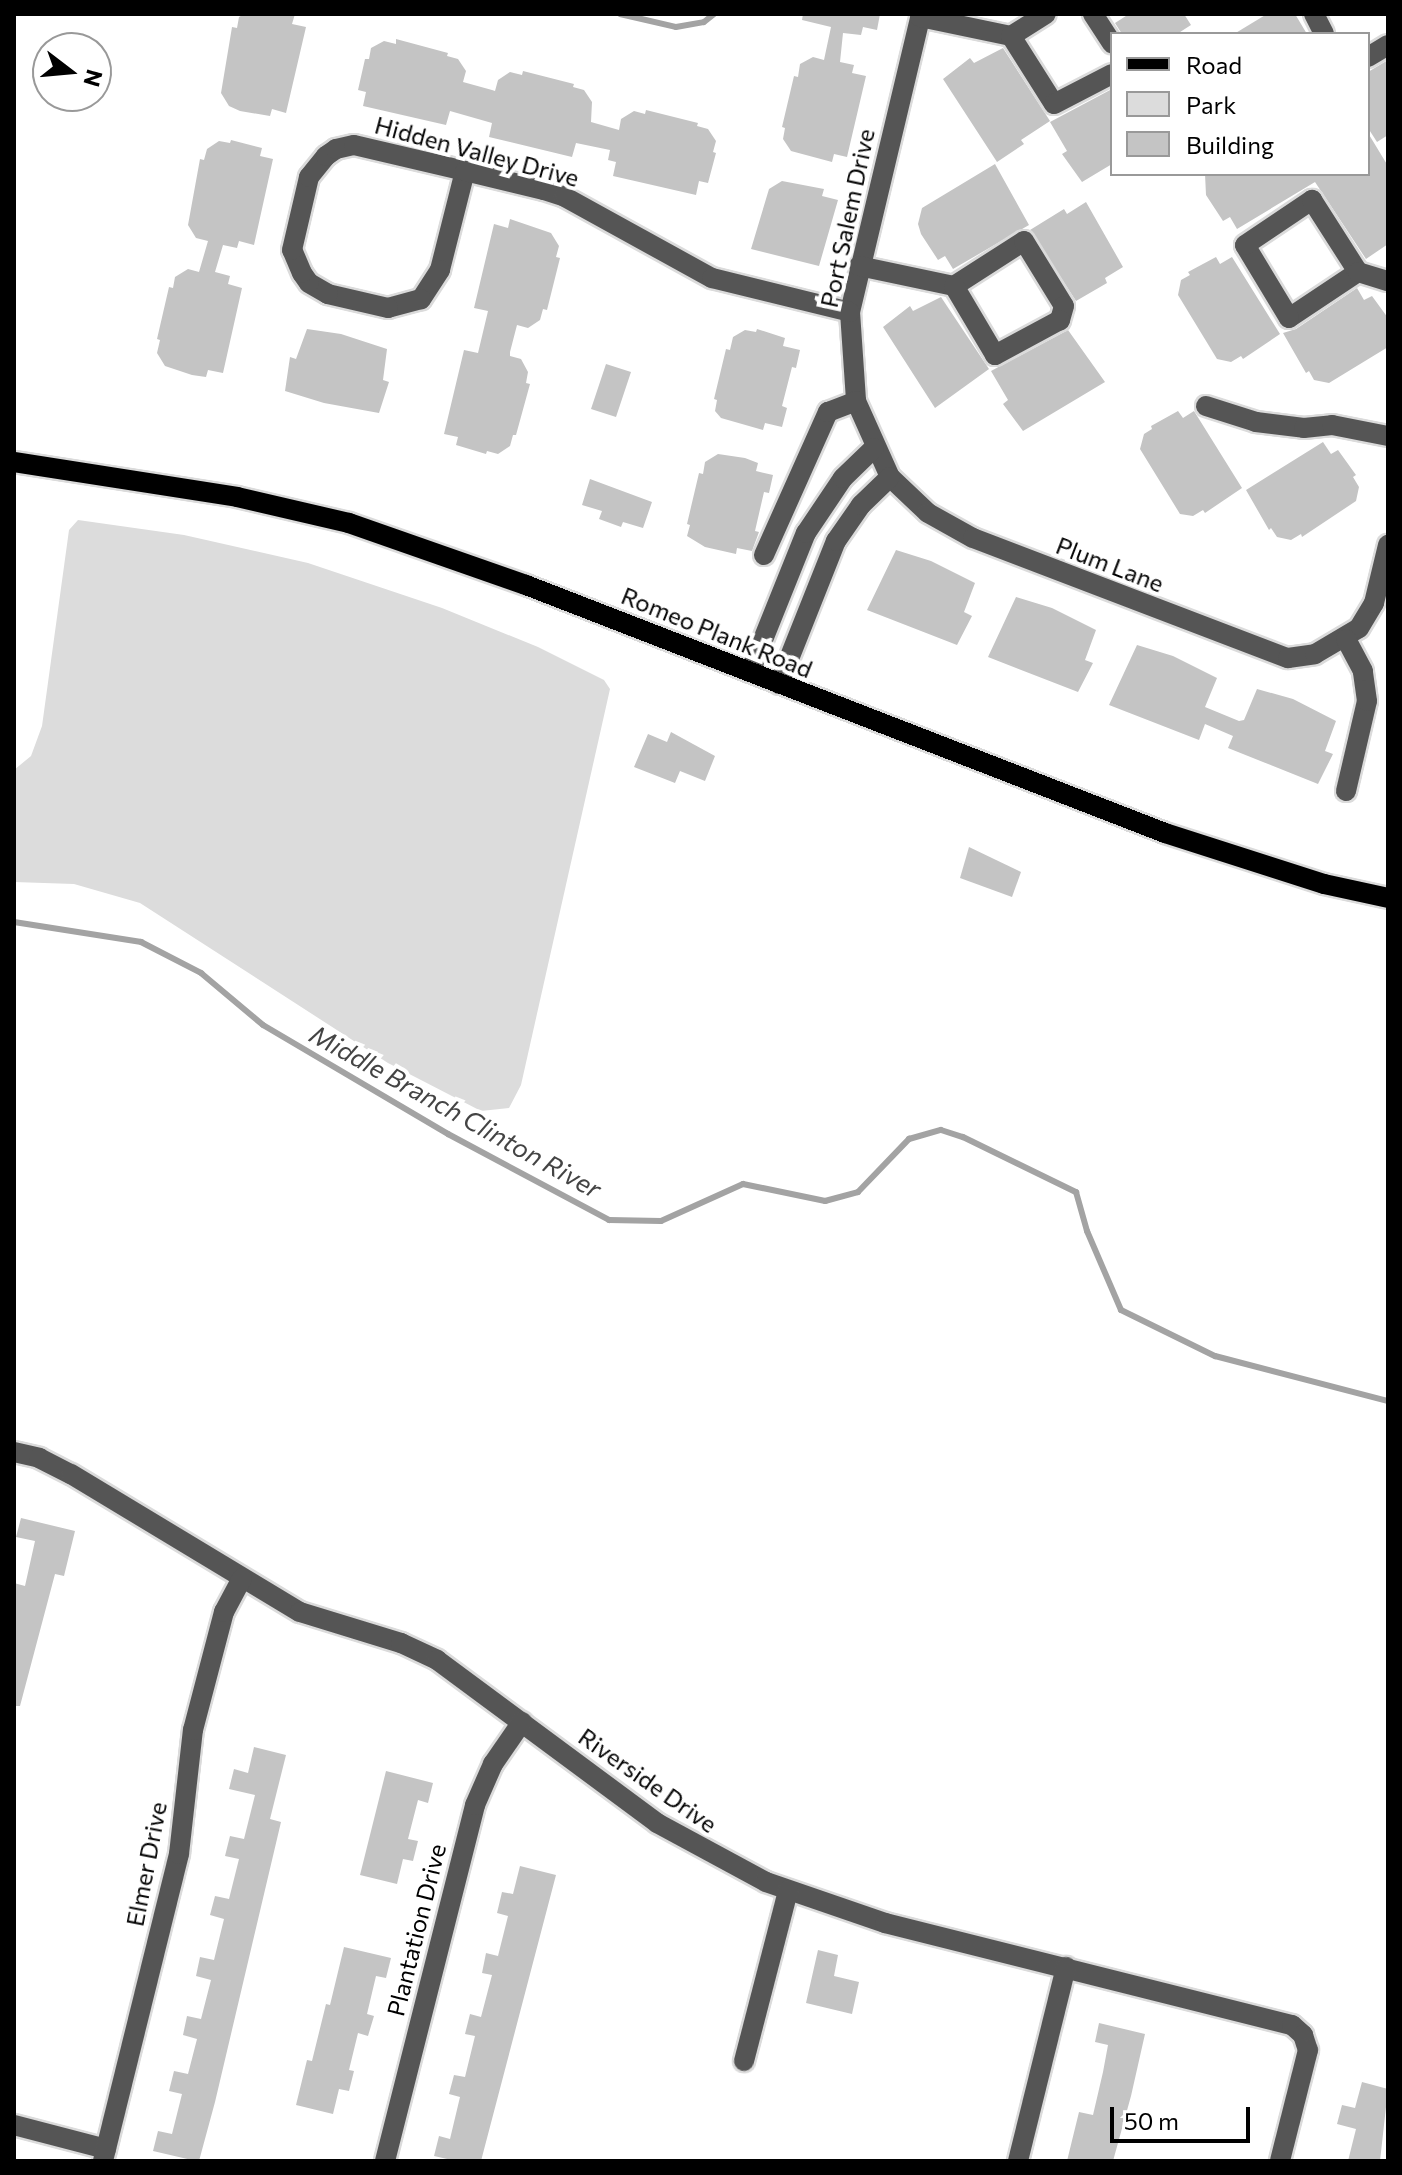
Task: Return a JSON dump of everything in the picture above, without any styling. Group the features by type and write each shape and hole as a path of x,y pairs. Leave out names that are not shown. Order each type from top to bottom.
{"main road":[{"name":"Romeo Plank Road","path":"14,462 237,497 349,523 526,585 1165,833 1276,870 1388,898"}],"street":[{"path":"920,16 1011,36 1046,14"},
{"path":"1093,14 1110,40"},
{"path":"1314,14 1323,32"},
{"name":"Port Salem Drive","path":"890,477 874,448 856,401 850,312 920,16"},
{"path":"1011,36 1054,104 1110,75"},
{"path":"1370,56 1388,45"},
{"name":"Hidden Valley Drive","path":"465,171 434,284 421,299 388,308 328,294 309,283 302,273 292,250 294,232 314,167 336,149 354,145 465,171 565,197 712,278 850,312"},
{"path":"1358,272 1289,318 1245,245 1312,200 1358,272 1388,281"},
{"path":"859,266 954,286 1024,241 1064,306 1060,320 995,355 954,286"},
{"path":"764,555 828,412 856,401"},
{"path":"1206,406 1256,422 1304,428 1332,425 1388,436"},
{"path":"750,672 806,533 843,478 874,448"},
{"path":"779,684 836,541 861,505 890,477"},
{"name":"Plum Lane","path":"890,477 928,513 987,544 1273,655 1288,658 1327,649 1346,639"},
{"path":"1346,791 1367,701 1363,671 1346,639 1370,613 1388,545"},
{"name":"Riverside Drive","path":"14,1452 39,1458 71,1474 242,1578 318,1620 421,1651 657,1823 738,1869 788,1891 885,1923 1282,2021 1303,2035 1307,2056 1280,2161"},
{"name":"Elmer Drive","path":"104,2155 179,1854 193,1730 221,1620 242,1578"},
{"name":"Plantation Drive","path":"385,2161 475,1805 493,1764 522,1722"},
{"path":"744,2061 788,1891"},
{"path":"1018,2161 1066,1967"},
{"path":"14,2125 104,2155"}],"green space":[{"path":"78,520 184,535 308,563 442,608 538,647 604,680 610,689 521,1085 509,1108 481,1111 388,1063 140,903 74,884 14,882 14,770 31,756 42,726 69,530"}],"building":[{"path":"244,14 295,14 292,24 306,27 286,113 272,109 270,116 240,111 229,106 221,93 232,27 237,28 239,17"},
{"path":"803,14 880,14 877,30 863,27 861,35 843,33 840,62 854,65 852,73 866,76 847,157 834,154 832,162 791,151 783,139 785,128 782,127 794,76 798,77 800,64 813,57 824,60 831,27 802,20"},
{"path":"1129,14 1184,14 1191,25 1180,32 1121,32 1115,23"},
{"path":"1267,14 1295,14 1306,32 1237,32"},
{"path":"396,39 448,53 447,56 458,59 466,71 463,82 495,91 498,80 510,72 522,75 523,71 574,84 573,87 584,90 592,102 591,122 619,130 621,119 634,111 645,114 646,110 698,123 697,126 708,129 716,141 708,183 699,181 696,195 613,176 616,162 608,160 610,150 576,143 572,157 489,137 492,123 450,111 446,125 363,106 366,92 358,90 365,59 369,59 371,48 384,41 396,44"},
{"path":"1003,48 1050,121 1021,140 1024,144 997,162 943,79 970,58 974,63"},
{"path":"1388,60 1388,135 1377,142 1370,131 1370,71"},
{"path":"1110,90 1110,165 1082,182 1062,154 1067,151 1050,122"},
{"path":"1370,136 1388,166 1388,244 1366,259 1315,182 1237,229 1230,217 1223,221 1206,195 1205,176 1370,176"},
{"path":"231,140 262,148 260,156 273,159 254,245 239,241 237,248 223,245 215,272 230,276 228,284 242,288 223,373 208,370 206,377 165,366 157,353 160,340 157,339 169,287 173,288 175,277 188,269 199,272 208,241 196,238 188,225 200,159 204,160 207,149 219,141 230,143"},
{"path":"995,164 1029,225 953,269 945,256 938,260 921,234 918,224 922,208"},
{"path":"782,181 824,189 822,196 838,200 819,266 751,249 769,189"},
{"path":"1086,202 1123,267 1105,278 1107,283 1076,301 1030,230 1064,209 1067,214"},
{"path":"510,219 551,233 559,246 556,257 560,258 547,310 543,309 540,320 528,328 517,325 510,352 510,356 521,359 528,372 526,383 530,384 516,435 513,435 510,446 498,454 487,451 486,454 456,445 458,437 444,434 464,350 478,353 488,311 474,308 494,224 508,228"},
{"path":"1216,257 1220,264 1232,257 1280,334 1243,359 1241,356 1231,362 1217,359 1178,295 1181,280 1190,275 1188,272"},
{"path":"1357,288 1364,300 1372,296 1388,318 1388,347 1329,383 1314,380 1309,371 1306,373 1283,333 1296,329"},
{"path":"941,297 989,369 935,408 883,327 910,306 913,311"},
{"path":"307,329 341,334 387,349 383,380 389,382 379,413 324,403 285,391 290,357 296,359"},
{"path":"757,329 785,338 783,346 800,350 796,368 792,367 782,406 787,408 782,427 765,423 763,430 721,418 715,411 717,400 714,399 726,349 730,350 733,337 745,330 756,332"},
{"path":"1068,330 1105,382 1023,431 1003,404 1008,400 991,371"},
{"path":"606,364 631,372 616,417 591,409"},
{"path":"1178,411 1183,418 1194,411 1242,488 1205,513 1203,510 1193,516 1180,514 1140,449 1144,434 1152,429 1151,426"},
{"path":"1323,442 1331,454 1338,450 1356,475 1353,477 1359,487 1356,501 1302,537 1301,534 1291,540 1277,537 1271,528 1269,530 1246,490"},
{"path":"718,454 745,458 758,463 756,471 773,475 769,493 764,492 755,531 759,532 752,551 737,548 736,554 705,547 687,536 699,473 703,474 705,462"},
{"path":"590,479 652,502 643,528 623,522 621,527 599,519 602,511 582,505"},
{"path":"896,550 931,561 975,583 964,612 972,616 957,645 867,610"},
{"path":"1016,597 1052,608 1096,630 1085,660 1093,663 1078,692 988,657"},
{"path":"1137,645 1173,656 1217,678 1205,707 1239,721 1244,720 1257,689 1293,699 1336,721 1325,751 1333,754 1318,784 1228,748 1233,736 1205,724 1199,740 1109,705"},
{"path":"671,732 715,756 705,781 680,771 675,783 634,767 648,734 667,742"},
{"path":"969,847 1021,872 1012,897 960,878"},
{"path":"21,1518 75,1531 64,1576 55,1574 20,1706 14,1706 14,1583 25,1586 35,1541 16,1537"},
{"path":"254,1747 286,1755 270,1819 281,1822 215,2102 199,2161 196,2161 153,2151 158,2131 172,2134 182,2094 169,2091 174,2071 188,2074 197,2039 183,2035 187,2016 201,2019 211,1980 196,1976 200,1957 214,1960 224,1919 210,1915 215,1896 229,1899 239,1859 225,1856 230,1836 244,1839 255,1795 229,1789 234,1769 248,1773"},
{"path":"386,1771 433,1783 428,1803 418,1800 408,1839 418,1841 413,1861 403,1859 397,1884 360,1875"},
{"path":"520,1866 556,1875 481,2161 456,2161 434,2156 439,2136 450,2139 460,2097 449,2094 454,2075 465,2077 475,2036 465,2034 470,2014 481,2017 492,1975 482,1973 486,1953 498,1956 508,1916 497,1913 502,1892 513,1894"},
{"path":"344,1947 391,1958 386,1978 376,1976 367,2014 374,2016 368,2036 358,2033 349,2070 354,2071 349,2091 339,2089 333,2114 296,2105 307,2060 312,2061 326,2004 330,2005"},
{"path":"818,1950 838,1955 834,1976 859,1982 852,2014 806,2003"},
{"path":"1099,2023 1145,2034 1131,2096 1113,2161 1067,2161 1079,2112 1093,2115 1103,2072 1108,2045 1095,2042"},
{"path":"1362,2082 1388,2089 1380,2161 1348,2161 1356,2129 1337,2124 1342,2105 1355,2108"}],"waterway":[{"path":"620,14 676,27 704,22 714,14"},
{"name":"Middle Branch Clinton River","path":"14,922 141,942 201,973 263,1025 448,1134 609,1220 661,1221 743,1184 825,1201 858,1192 909,1139 941,1130 963,1137 1076,1192 1087,1231 1121,1310 1215,1356 1388,1401"}]}
